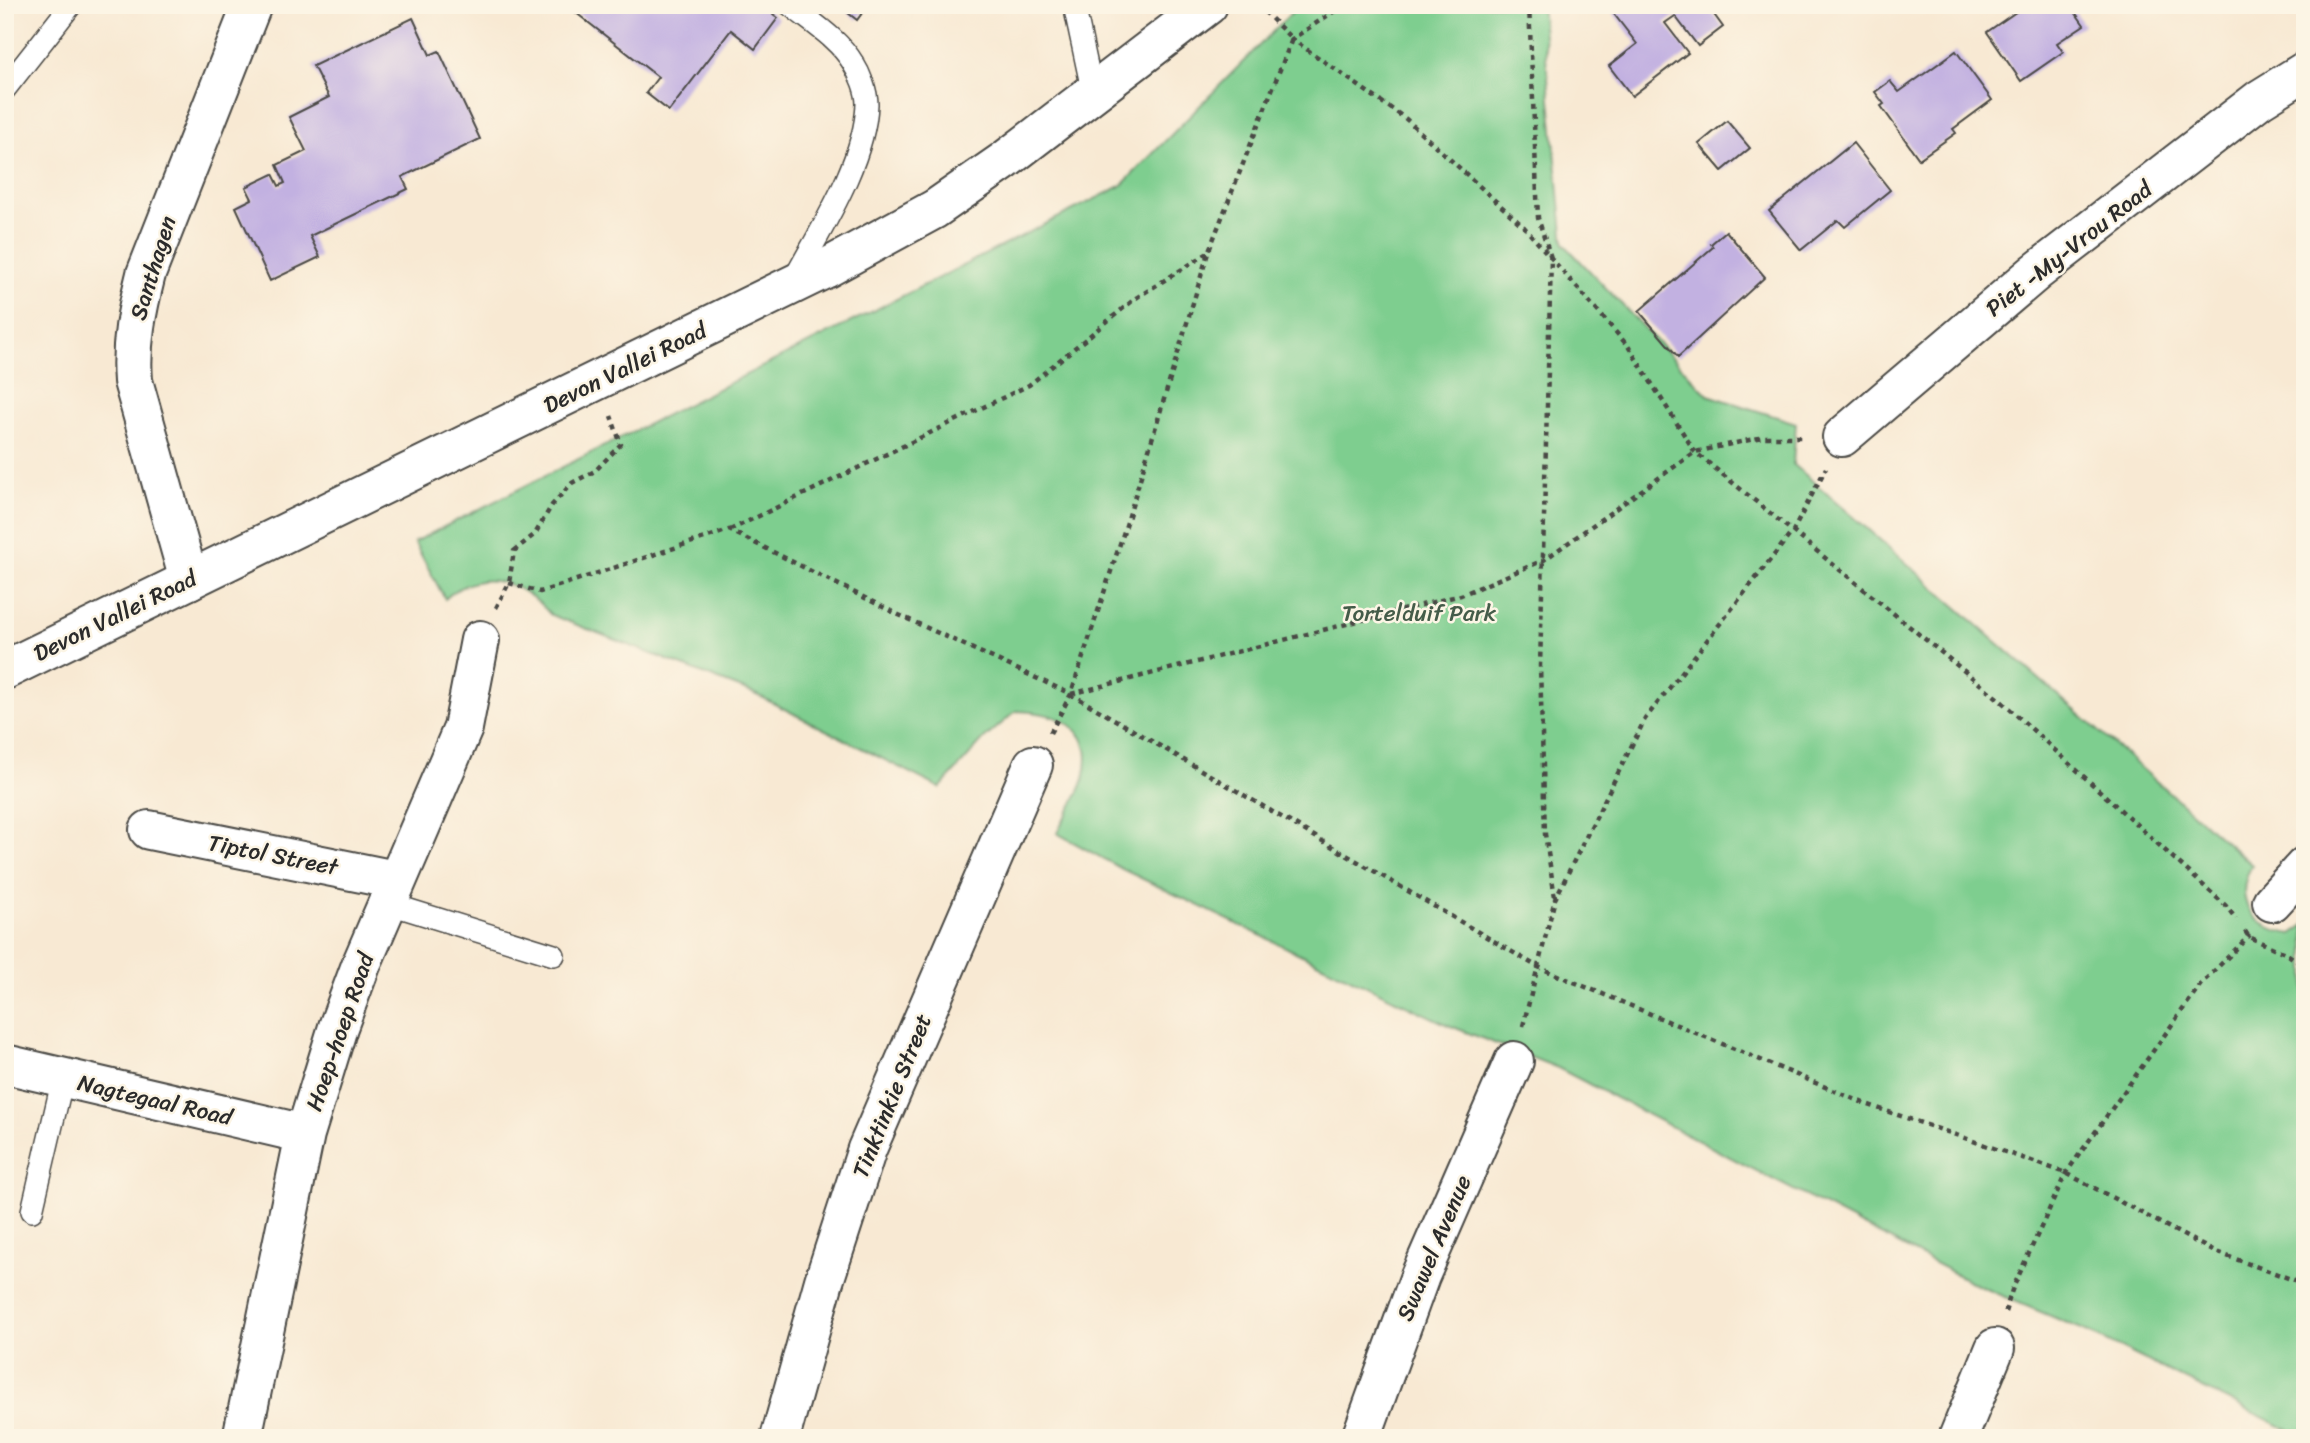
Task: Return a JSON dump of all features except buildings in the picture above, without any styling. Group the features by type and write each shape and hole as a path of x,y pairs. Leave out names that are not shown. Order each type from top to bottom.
{"street":[{"name":"Santhagen","path":"188,580 133,381 131,356 136,312 146,274 252,5"},
{"name":"Devon Vallei Road","path":"5,670 789,288 934,209 1093,94 1208,5"},
{"name":"Piet -My-Vrou Road","path":"1842,437 2036,272 2260,99 2305,71"},
{"name":"Hoep-hoep Road","path":"242,1438 306,1135 338,1027 391,891 463,728 480,640"},
{"name":"Tinktinkie Street","path":"780,1438 824,1281 867,1149 1033,765"},
{"name":"Tiptol Street","path":"149,830 391,891"},
{"path":"2272,902 2305,866"},
{"name":"Swawel Avenue","path":"1361,1438 1420,1276 1514,1061"},
{"name":"Nagtegaal Road","path":"5,1064 306,1135"},
{"path":"1958,1438 1995,1348"}],"lane":[{"path":"5,89 71,5"},
{"path":"789,288 846,176 863,130 867,102 853,62 841,45 790,5"},
{"path":"1074,5 1093,94"},
{"path":"391,891 554,955"},
{"path":"32,1211 63,1078"}],"path":[{"path":"1258,5 1292,39 1406,119 1524,227 1628,346 1695,452 2001,701 2226,905 2249,937 2287,954 2305,967"},
{"path":"1033,765 1071,694 1128,519 1208,253 1292,39 1344,5"},
{"path":"1529,5 1538,218 1551,258 1540,666 1545,834 1555,899"},
{"path":"509,583 540,592 729,530 1029,385 1136,298 1208,253"},
{"path":"480,640 509,583 514,551 535,534 552,505 572,483 595,471 621,444 616,424 595,382"},
{"path":"1071,694 1461,595 1544,560 1695,452 1763,437 1842,437 1793,531 1645,719 1555,899 1514,1061"},
{"path":"729,530 899,615 1071,694 1538,967 1866,1104 2066,1173 2213,1251 2305,1284"},
{"path":"1995,1348 2012,1290 2066,1173 2201,984 2249,937 2272,902"}],"green space":[{"name":"Tortelduif Park","path":"1299,5 1541,5 1564,244 1708,395 1796,423 1793,464 2252,865 2244,890 2250,911 2257,919 2266,926 2292,934 2305,925 2305,1438 2084,1330 1981,1287 1558,1068 1448,1025 1122,869 1057,833 1082,785 1087,761 1080,735 1060,719 1016,711 984,739 940,788 755,694 551,615 514,586 500,582 473,583 445,599 414,542 1121,186"}]}
